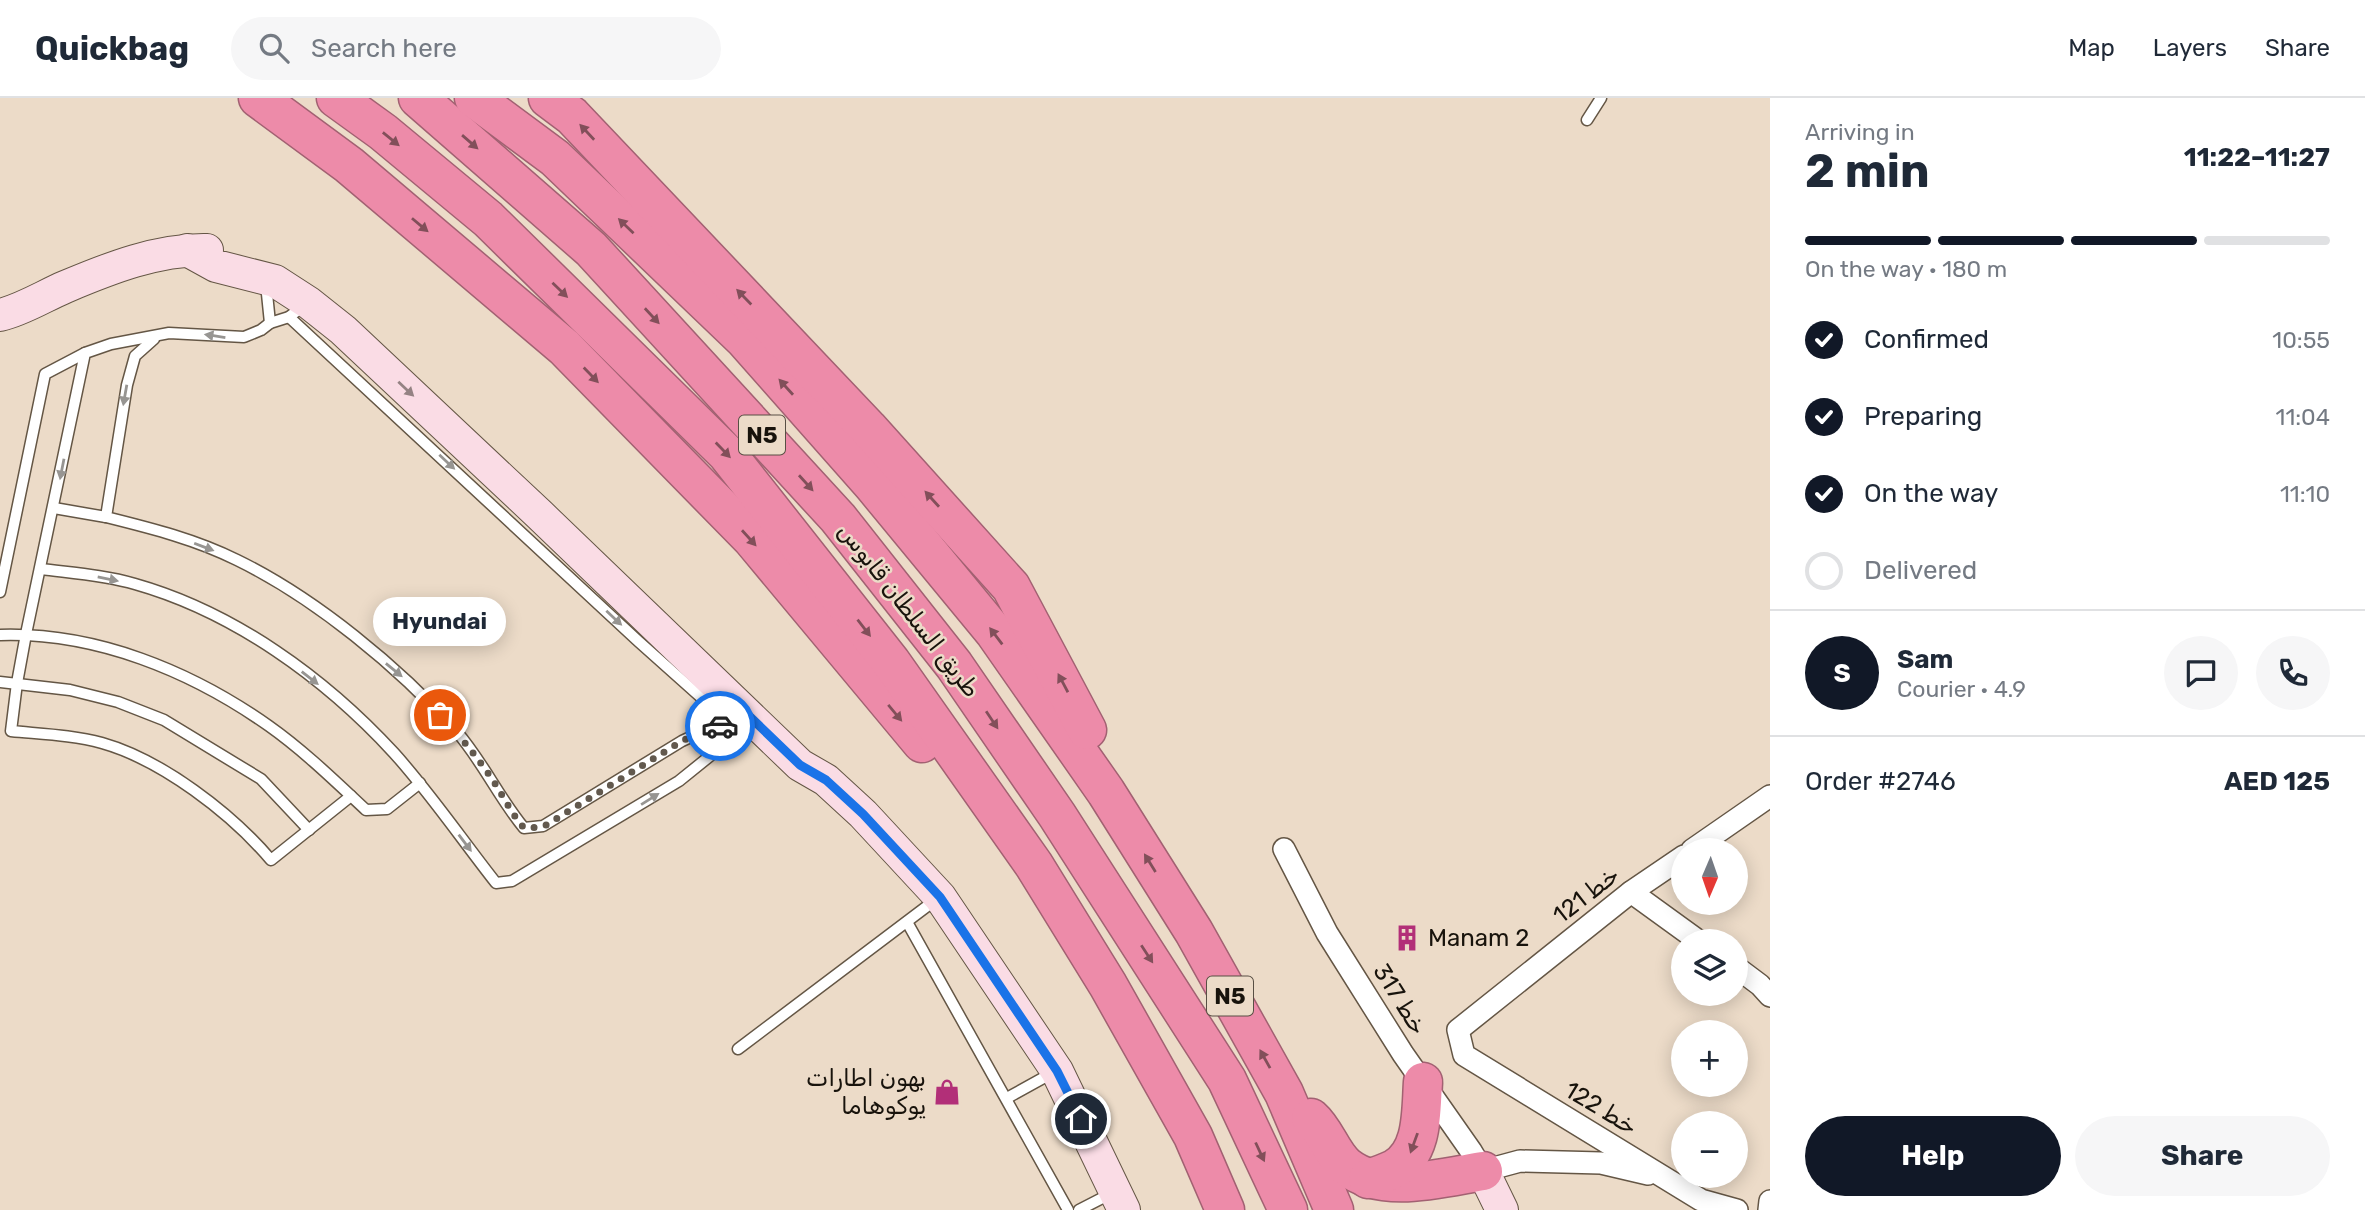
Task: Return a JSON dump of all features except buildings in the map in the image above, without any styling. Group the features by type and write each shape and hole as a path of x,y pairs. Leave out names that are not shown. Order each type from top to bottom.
{"highway":[{"path":"258,98 349,165 564,347 751,540 903,722 1034,865"},
{"path":"336,98 383,132 488,219 727,454 891,662 1034,865 1108,985 1193,1136 1224,1210"},
{"name":"طريق السلطان قابوس","path":"418,98 591,249 838,518 954,666 1057,815 1227,1080 1288,1210"},
{"name":"طريق السلطان قابوس","path":"474,98 555,159 744,339 873,485 995,633 1106,792 1194,932 1284,1093 1334,1210"},
{"path":"548,98 572,116 765,318 1011,587 1085,724 1106,792"},
{"path":"1368,1179 1396,1168 1409,1157 1418,1136 1423,1082"},
{"path":"1284,1093 1317,1123 1345,1165 1368,1179 1397,1182 1483,1171"}],"street":[{"path":"187,250 216,266 265,278 299,310 343,330 440,419 739,719 800,765 826,780 863,814 940,897 1057,1071 1120,1200"},
{"path":"0,316 65,286 135,260 187,250 248,255 294,271 336,299 421,372 770,707 816,754 826,780"},
{"path":"299,310 322,303 387,344"},
{"path":"1709,838 1770,796"},
{"name":"خط 317","path":"1284,849 1327,933 1483,1171"},
{"name":"خط 121","path":"1458,1030 1631,892 1671,865"},
{"path":"1631,892 1682,929"},
{"path":"1748,976 1770,996"},
{"name":"خط 122","path":"1458,1030 1464,1055 1702,1200 1737,1210"},
{"path":"1502,1210 1483,1171 1520,1161 1601,1163 1667,1179"},
{"path":"1769,1210 1770,1201"}],"lane":[{"path":"1587,120 1601,98"},
{"path":"265,278 270,323"},
{"path":"1,586 45,374 111,344 156,337 169,332 237,338 253,334 299,310"},
{"path":"106,517 127,385 135,356 156,337"},
{"path":"85,354 26,634 11,732 76,738 133,754 220,809 257,843 271,860 351,796"},
{"path":"54,508 106,517 168,533 236,559 304,598 404,678 458,733 524,828 543,827 682,741 739,719"},
{"path":"41,569 134,584 174,598 227,621 278,653 356,714 419,783 496,883 512,881 679,781 710,756 739,719"},
{"path":"0,635 26,634 114,649 160,665 216,692 270,727 366,810 387,809 419,783"},
{"path":"0,682 69,690 118,702 164,720 261,779 309,830"},
{"path":"738,1049 940,897"},
{"path":"907,922 1068,1210"},
{"path":"1007,1098 1057,1071"},
{"path":"1079,1210 1120,1200"}],"way so far":[{"path":"440,715 458,733 491,777 513,815 524,828 543,827 682,741 720,726"}],"place":[{"name":"Hyundai","path":"440,715"},
{"name":"Manam 2","path":"1407,938"},
{"name":"بهون اطارات يوكوهاما","path":"947,1092"}],"route":[{"path":"720,726 732,725 746,713 800,765 826,780 863,814 940,897 1057,1071 1081,1119"}]}
